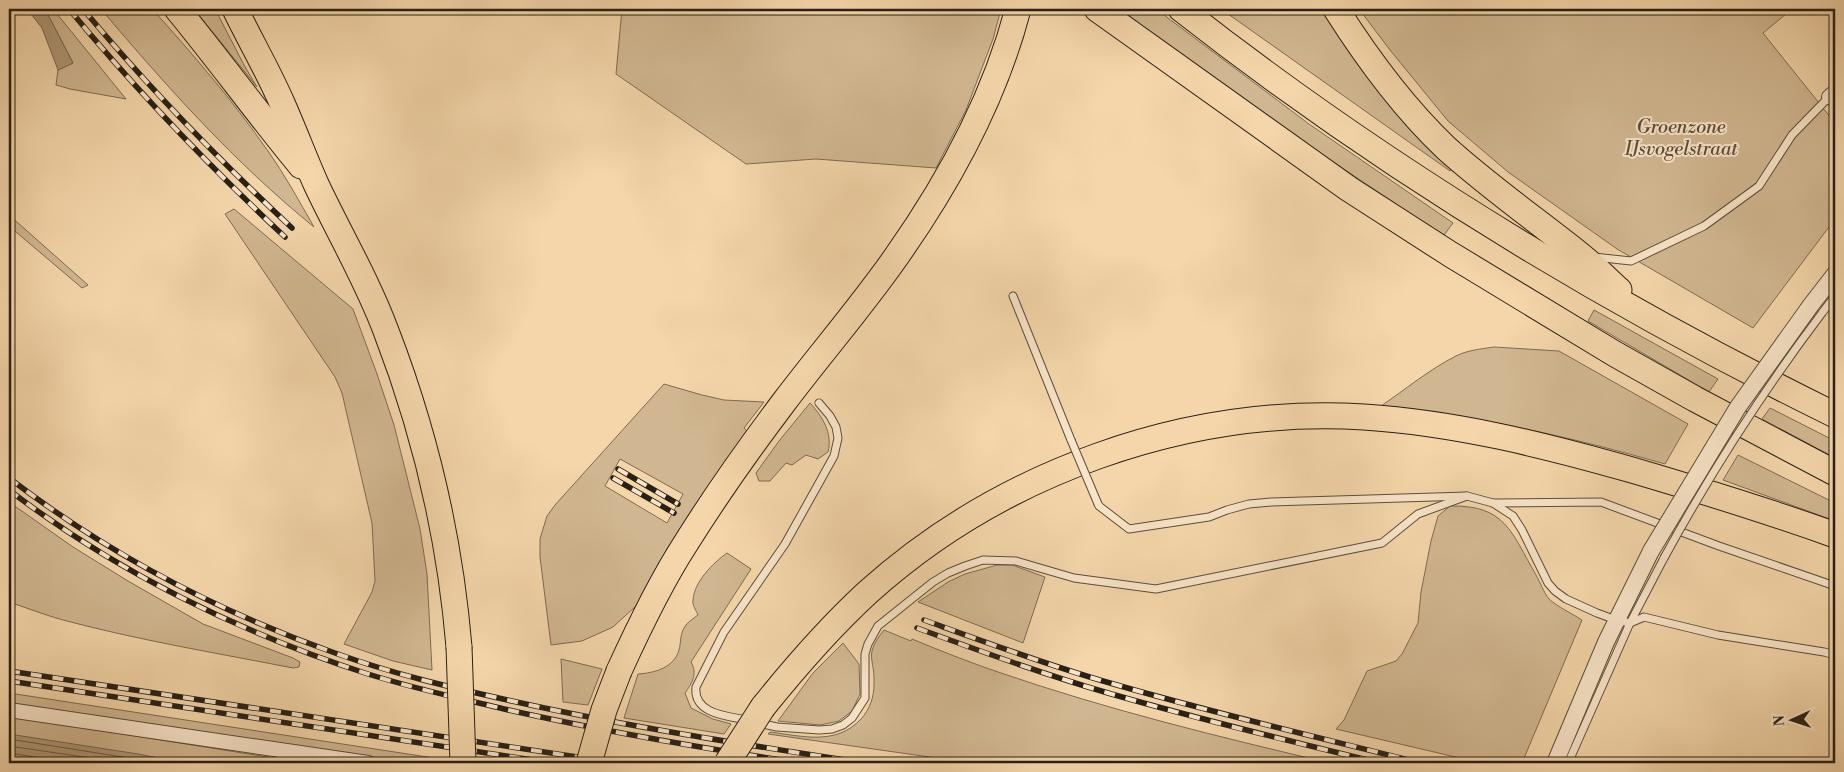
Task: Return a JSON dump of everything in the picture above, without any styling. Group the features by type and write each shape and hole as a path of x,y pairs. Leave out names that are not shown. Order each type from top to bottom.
{"highway":[{"path":"177,9 241,89 262,119 316,184"},
{"path":"235,9 282,102 316,184 364,280 382,322 418,426 444,532 453,591 459,647 463,763"},
{"path":"589,763 604,710 619,671 640,626 686,543 784,403 897,256 941,185 976,121 1007,45 1018,9"},
{"path":"1098,9 1341,184 1450,254 1694,399 1835,473"},
{"path":"1182,9 1275,80 1450,201 1650,319 1835,415"},
{"path":"1336,9 1395,92 1445,146 1485,181 1581,256 1650,319"},
{"path":"727,763 763,706 808,651 863,597 897,568 961,523 1035,482 1116,450 1150,440 1235,422 1314,417 1362,417 1456,427 1515,439 1589,458 1769,512 1835,535"}],"street":[{"path":"1556,763 1573,718 1657,554 1738,407 1773,355 1835,274"},
{"path":"9,710 368,763"}],"lane":[{"path":"1581,256 1631,261 1704,226 1759,186 1792,135 1832,94"},
{"path":"1013,296 1098,504 1129,529 1209,517 1242,506 1271,502 1467,496 1493,503 1601,502 1719,546 1835,586"},
{"path":"1657,554 1691,508 1749,414 1784,363 1835,296"},
{"path":"819,403 830,416 836,428 837,447 827,470 805,510 785,544 724,632 696,687 695,696 698,702 718,714 799,729 832,729 843,725 855,714 864,698 865,654 878,626 913,597 948,572 983,560 1016,561 1074,578 1156,589 1382,543 1418,514 1467,496"},
{"path":"1493,503 1513,516 1548,583 1566,599 1623,622 1644,617 1718,635 1835,655"},
{"path":"1567,763 1623,622"}],"green space":[{"path":"45,9 53,9 126,99 56,85 58,70 73,63"},
{"path":"101,9 152,9 212,78 255,132 280,169 314,227 257,177 202,123"},
{"path":"194,9 215,9 257,87"},
{"path":"622,9 1001,9 993,39 966,110 936,168 816,159 746,164 616,74"},
{"path":"1119,9 1156,9 1309,124 1453,223 1444,235 1280,125"},
{"path":"1221,9 1322,9 1345,46 1376,86 1453,167 1450,171"},
{"name":"Groenzone IJsvogelstraat","path":"1359,9 1792,9 1763,33 1835,123 1835,219 1753,328 1617,249 1508,172 1448,121"},
{"path":"234,209 353,309 394,425 420,529 427,574 432,670 393,661 344,644 372,592 375,581 372,523 342,393 335,377 225,214"},
{"path":"9,215 88,285 82,288 9,226"},
{"path":"1594,310 1718,379 1709,392 1588,321"},
{"path":"1494,347 1559,351 1688,424 1665,464 1595,445 1524,429 1453,415 1381,406 1446,361 1470,351"},
{"path":"664,384 724,400 764,402 744,428 747,431 653,574 636,606 613,627 582,641 551,645 540,557 540,539 547,516","holes":["620,459 683,494 667,523 605,486"]},
{"path":"810,403 819,413 828,432 828,452 818,459 806,455 792,465 786,463 770,481 759,481 756,473"},
{"path":"1770,408 1835,441 1835,458 1762,419"},
{"path":"1738,455 1835,503 1835,521 1723,480"},
{"path":"9,502 73,547 203,624 293,658 300,662 299,667 293,668 120,634 63,620 9,602"},
{"path":"1450,506 1484,510 1505,524 1513,534 1549,599 1582,620 1522,763 1481,763 1336,729 1344,720 1367,671 1396,661 1402,654 1418,623 1421,592 1431,541 1438,516"},
{"path":"727,553 751,569 691,662 694,674 692,682 685,693 691,708 713,719 731,724 724,734 624,718 638,674 663,668 673,661 679,650 684,628 688,622 698,615 693,602 697,586 710,568"},
{"path":"997,565 1012,565 1045,577 1023,643 918,602 948,582 965,574"},
{"path":"884,630 990,669 1082,699 1206,733 1330,763 972,763 768,734 770,732 806,737 830,736 841,733 861,719 871,703 873,694 872,652"},
{"path":"843,643 859,664 860,694 852,711 839,721 820,725 778,721 813,673"},
{"path":"561,659 602,669 588,705 563,702"},
{"path":"9,693 434,758 434,763 392,762 9,704"},
{"path":"9,716 306,763 9,763"}],"water":[{"path":"27,9 45,9 73,63 58,70 42,28"},
{"path":"9,734 138,754 186,763 9,762"}],"railway":[{"path":"69,9 120,69 173,126 285,237"},
{"path":"83,9 184,122 292,228"},
{"path":"618,469 678,504"},
{"path":"9,478 85,531 165,578 249,619 357,661 445,686 600,719 865,763"},
{"path":"613,478 674,513"},
{"path":"9,490 92,547 135,573 226,619 320,658 401,684 504,709 652,739 801,763"},
{"path":"924,620 1040,661 1110,683 1226,715 1421,763"},
{"path":"917,628 988,654 1108,693 1210,721 1380,763"},
{"path":"9,671 617,763"},
{"path":"9,681 553,763"}]}
